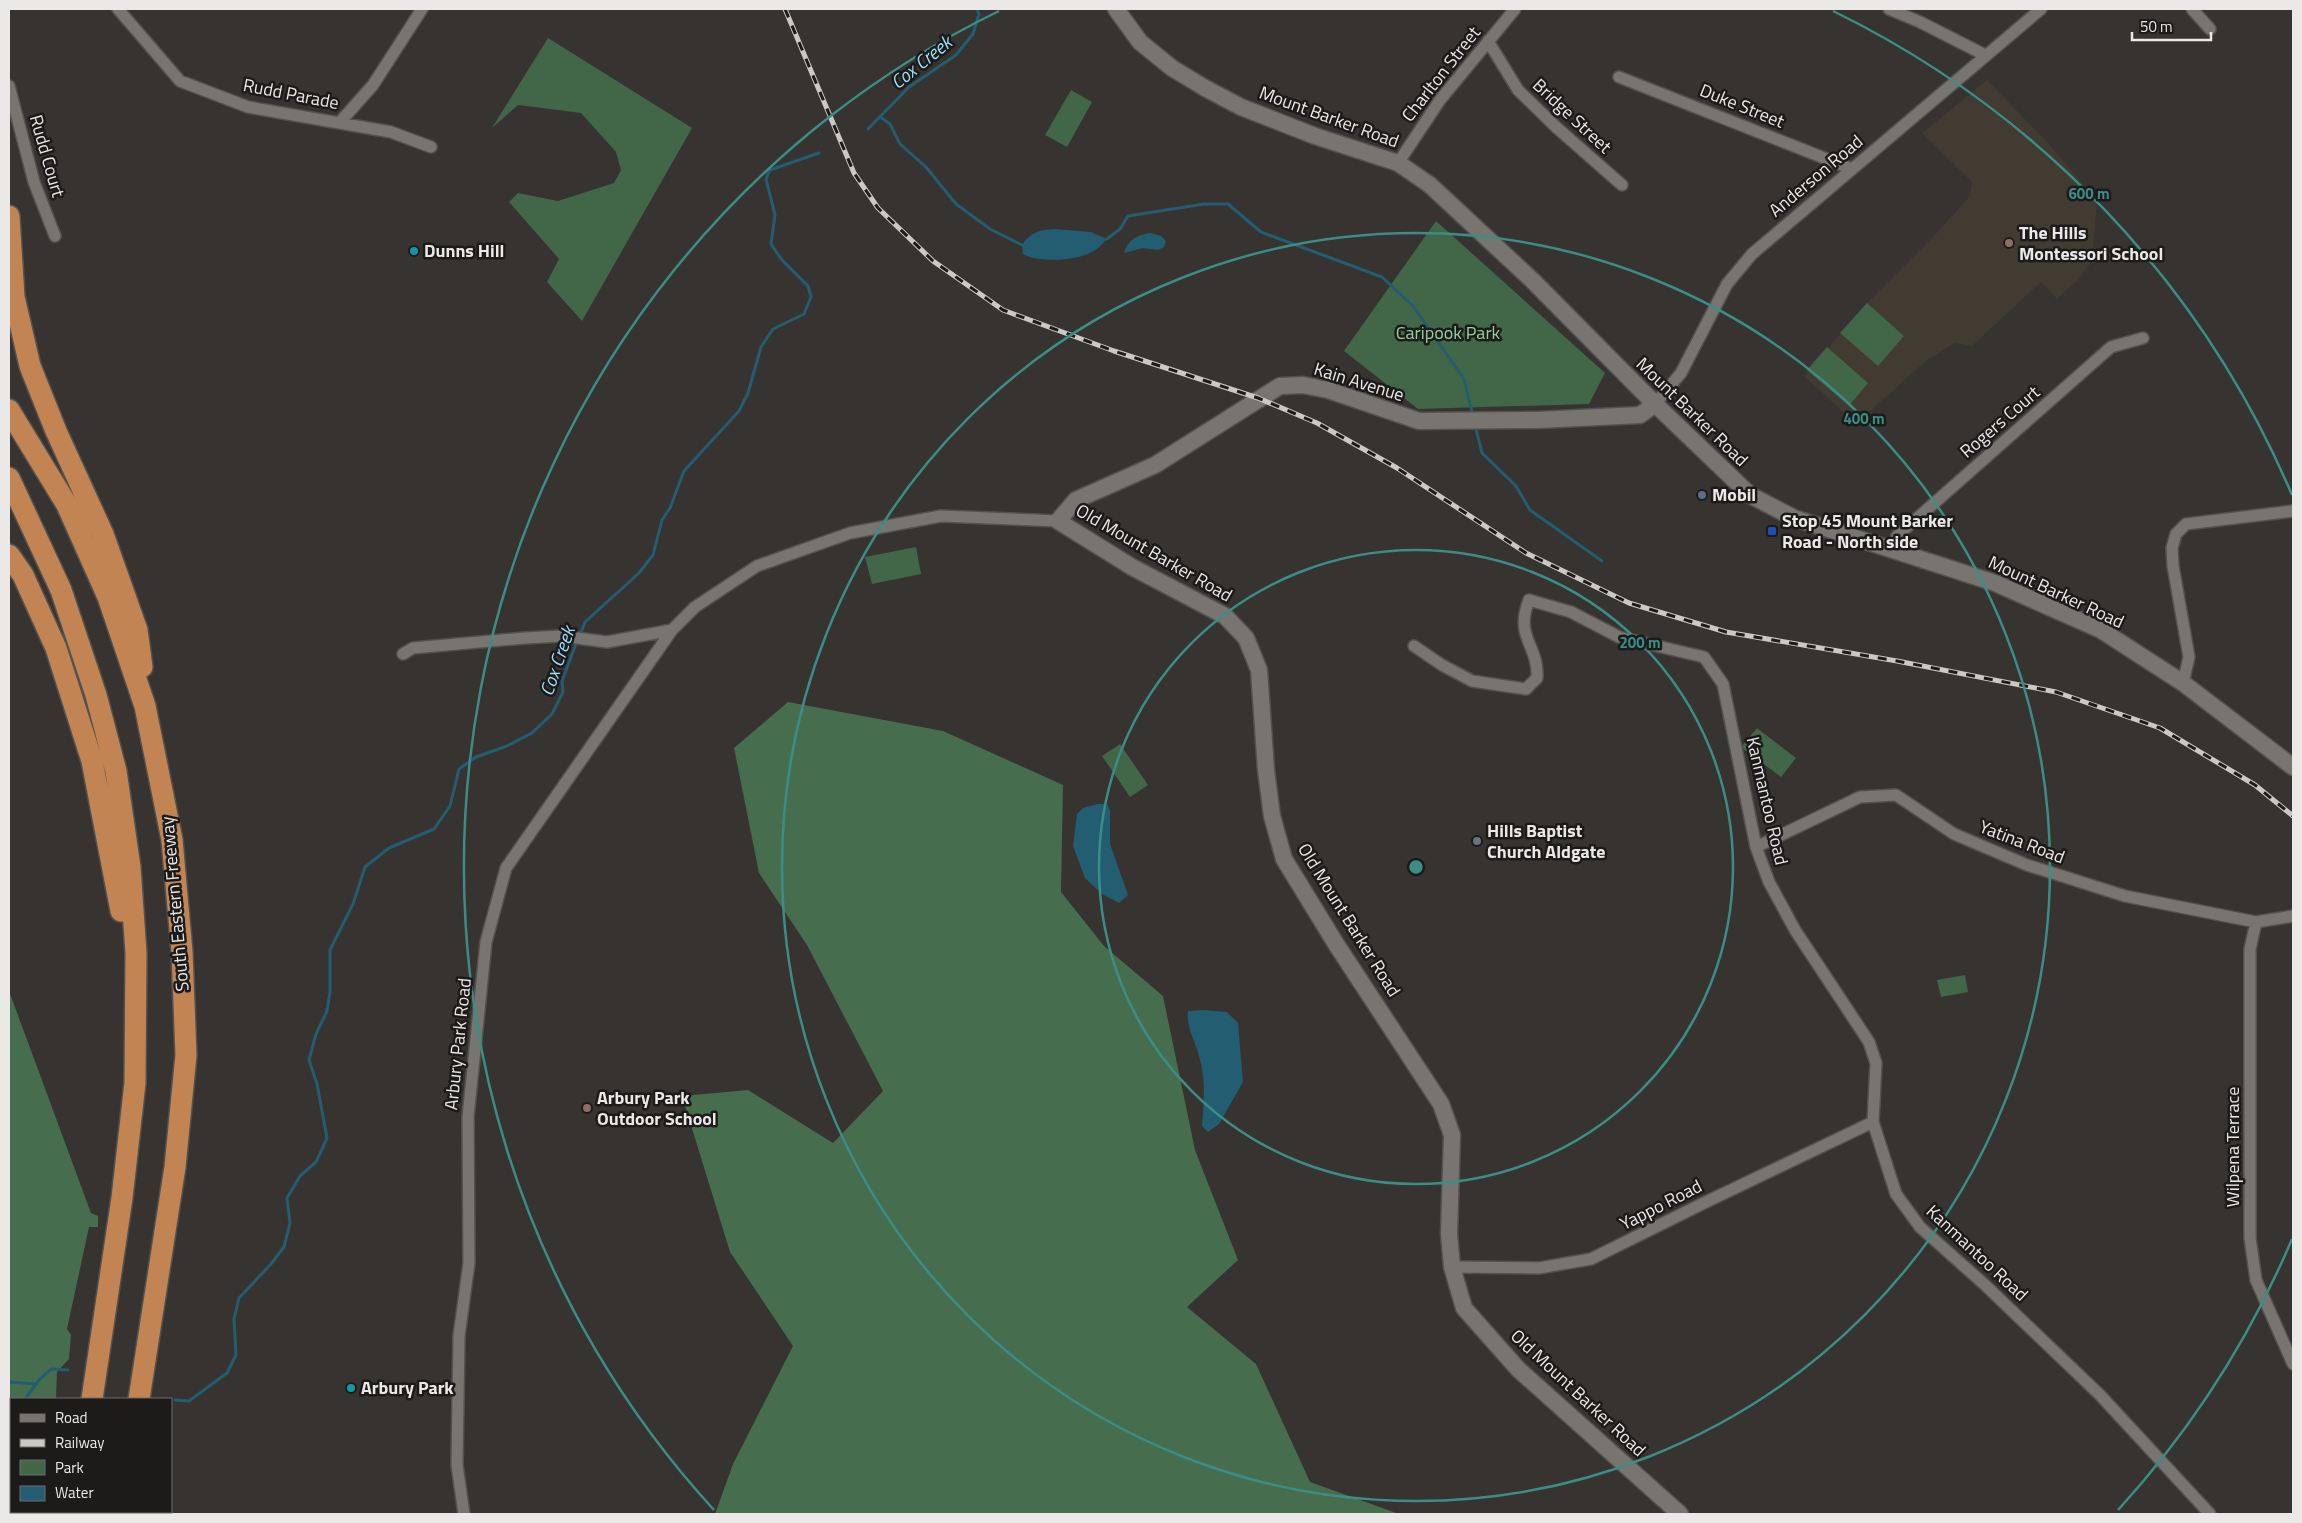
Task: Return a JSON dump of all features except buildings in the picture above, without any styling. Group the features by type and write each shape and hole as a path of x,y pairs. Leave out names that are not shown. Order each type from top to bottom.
{"highway":[{"path":"9,216 14,297 30,366 56,432 103,534 137,630 154,752"},
{"name":"South Eastern Freeway","path":"9,410 67,505 108,597 140,689 172,840 182,952 186,1055 175,1167 139,1398"},
{"path":"9,478 61,590 96,695 116,771 130,867 136,937 135,1083 122,1198 92,1398"},
{"path":"9,555 23,575 56,648 92,761 115,873 135,995"}],"main road":[{"name":"Mount Barker Road","path":"1116,9 1140,42 1172,68 1205,88 1241,106 1287,125 1398,163 1430,185 1532,280 1654,404 1750,495 1794,518 1995,583 2101,630 2183,683 2293,767"},
{"name":"Kain Avenue","path":"1058,521 1076,500 1155,465 1280,386 1304,385 1328,390 1419,421 1538,420 1640,415 1654,404"},
{"name":"Old Mount Barker Road","path":"1058,521 1132,567 1225,616 1246,638 1259,670 1270,807 1284,858 1336,944 1441,1104 1452,1135 1449,1234 1452,1267 1464,1308 1518,1369 1680,1514"}],"street":[{"name":"Rudd Parade","path":"118,9 180,81 248,107 341,121 391,132 431,146"},
{"path":"341,121 373,86 422,9"},
{"name":"Charlton Street","path":"1398,163 1440,100 1515,9"},
{"path":"1888,9 1920,22 1985,55"},
{"name":"Anderson Road","path":"1654,404 1681,373 1727,284 1752,254 2041,9"},
{"path":"2192,9 2210,29"},
{"name":"Bridge Street","path":"1488,41 1518,90 1556,127 1622,185"},
{"name":"Duke Street","path":"1619,76 1852,169"},
{"name":"Rudd Court","path":"9,86 34,182 55,236"},
{"name":"Rogers Court","path":"1893,549 1897,536 2111,347 2143,338"},
{"path":"2183,683 2189,657 2173,566 2172,548 2176,534 2186,524 2293,511"},
{"name":"Old Mount Barker Road","path":"672,630 695,607 757,566 850,533 941,516 1058,521"},
{"name":"Kanmantoo Road","path":"1414,646 1442,665 1472,681 1526,689 1537,678 1538,664 1524,634 1524,614 1529,600 1571,612 1619,637 1704,657 1723,684 1756,847 1769,882 1795,930 1869,1042 1876,1062 1873,1122 1896,1194 1920,1227 1984,1284 2100,1395 2210,1514"},
{"path":"403,654 413,648 526,638 560,636 606,642 672,630"},
{"name":"Arbury Park Road","path":"464,1514 457,1465 459,1336 469,1263 468,1117 486,942 506,868 672,630"},
{"name":"Yatina Road","path":"1756,847 1860,797 1896,796 1954,834 2027,865 2125,896 2256,922 2293,916"},
{"name":"Wilpena Terrace","path":"2256,922 2250,949 2250,1238 2256,1280 2293,1364"},
{"name":"Yappo Road","path":"1452,1267 1539,1268 1591,1259 1873,1122"}],"shaded area":[{"path":"1987,80 2047,142 2097,200 2092,261 2078,280 2057,299 2041,282 1972,346 1955,343 1927,360 1856,424 1804,376 1867,303 1931,239 1970,196 1972,182 1922,133"}],"green space":[{"path":"548,38 692,128 582,321 547,282 559,259 509,202 518,193 558,201 614,183 621,170 616,152 581,113 518,105 492,128"},
{"path":"1071,90 1092,102 1067,147 1045,135"},
{"name":"Caripook Park","path":"1436,221 1605,373 1589,404 1418,409 1344,351"},
{"path":"1867,303 1904,336 1878,366 1840,333"},
{"path":"1827,347 1868,383 1849,406 1807,370"},
{"path":"916,547 921,574 872,584 865,557"},
{"path":"788,702 943,731 1063,785 1061,892 1104,946 1163,996 1195,1150 1238,1260 1187,1307 1256,1364 1310,1482 1399,1514 715,1514 733,1464 793,1346 730,1252 682,1096 748,1090 833,1143 883,1091 807,945 759,873 734,748"},
{"path":"1757,728 1796,758 1781,777 1741,747"},
{"path":"1120,744 1148,785 1130,797 1102,756"},
{"path":"1965,975 1968,992 1941,997 1937,980"},
{"path":"9,991 91,1213 98,1216 98,1227 89,1227 67,1329 71,1335 69,1359 57,1372 56,1398 10,1398 10,1513 52,1514 9,1514"}],"water":[{"path":"1054,229 1091,232 1107,239 1094,251 1067,259 1038,259 1023,254 1022,245 1028,237 1040,231"},
{"path":"1151,233 1161,236 1166,241 1164,247 1158,250 1143,248 1124,253 1134,238"},
{"path":"1107,804 1110,810 1110,844 1128,895 1119,903 1102,894 1085,878 1073,846 1077,814 1083,808"},
{"path":"1188,1011 1227,1012 1238,1023 1243,1082 1219,1124 1208,1132 1202,1126 1203,1073 1188,1017"}],"waterway":[{"name":"Cox Creek","path":"868,129 909,87 956,55 973,34 979,14 977,9"},
{"path":"880,117 890,124 900,144 926,167 956,204 990,229 1022,245"},
{"name":"Cox Creek","path":"580,635 585,622 639,573 653,555 662,520 670,508 684,471 739,411 748,393 761,347 773,329 804,314 811,297 808,286 781,259 771,244 775,215 766,179 770,170 819,153"},
{"path":"1107,239 1120,229 1128,216 1204,204 1228,204 1261,232 1382,277 1413,306 1464,379 1472,412"},
{"path":"1476,429 1482,453 1516,486 1530,510 1602,561"},
{"name":"Cox Creek","path":"175,1400 189,1401 227,1373 236,1355 234,1319 239,1298 284,1247 290,1223 287,1198 300,1176 316,1162 327,1138 317,1084 309,1060 316,1034 327,1011 330,992 330,950 353,904 365,867 389,848 434,829 450,806 459,769 476,757 507,746 532,733 552,714 563,692 562,681 577,641"},
{"name":"Cox Creek","path":"26,1398 39,1380 51,1369 68,1370"},
{"path":"9,1382 36,1384"}],"railway":[{"path":"785,9 854,173 878,208 933,261 1003,310 1114,351 1258,398 1317,423 1397,468 1526,553 1629,603 1726,632 1897,661 2056,692 2160,728 2255,785 2293,816"}],"place":[{"name":"The Hills Montessori School","path":"2009,243"},
{"name":"Dunns Hill","path":"414,251"},
{"name":"Mobil","path":"1702,495"},
{"name":"Stop 45 Mount Barker Road - North side","path":"1772,531"},
{"name":"Hills Baptist Church Aldgate","path":"1477,841"},
{"name":"Arbury Park Outdoor School","path":"587,1108"},
{"name":"Arbury Park","path":"351,1388"}]}
